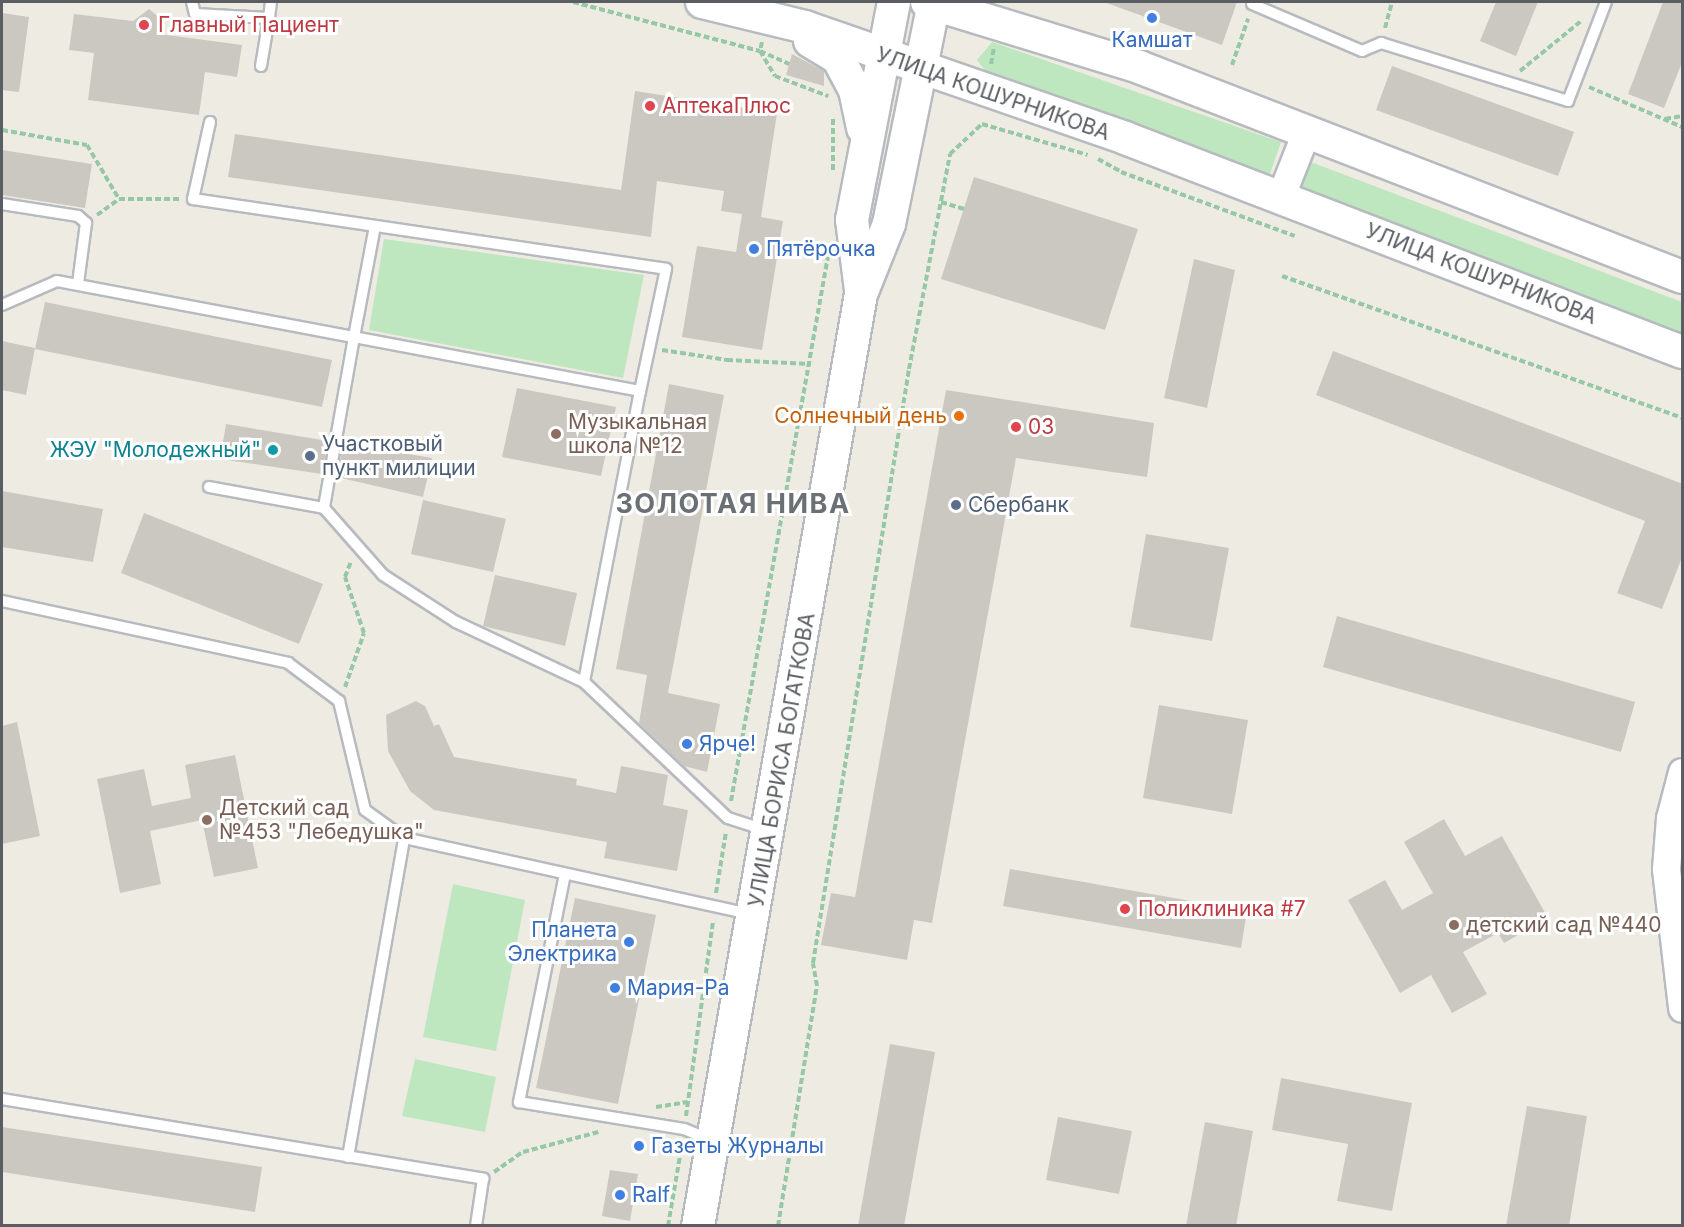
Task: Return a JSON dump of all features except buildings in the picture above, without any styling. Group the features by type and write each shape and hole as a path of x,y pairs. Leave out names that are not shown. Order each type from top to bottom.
{"main road":[{"name":"УЛИЦА КОШУРНИКОВА","path":"702,2 756,25 883,57 1125,138 1683,352"},
{"name":"УЛИЦА БОРИСА БОГАТКОВА","path":"861,294 852,219 865,138 894,2"},
{"path":"932,2 1139,67 1683,277"},
{"name":"УЛИЦА БОРИСА БОГАТКОВА","path":"698,1226 698,1135 754,915 771,832 861,294 889,224 932,2"},
{"path":"756,25 838,58 855,90 865,138"}],"street":[{"path":"1280,198 1306,132"},
{"path":"1683,772 1670,818 1666,869 1683,1008"}],"lane":[{"path":"192,2 195,14 269,18"},
{"path":"261,66 271,2"},
{"path":"1251,9 1362,51 1381,43 1568,101 1606,2"},
{"path":"210,122 193,199 666,269 584,682"},
{"path":"2,204 78,216 86,223 78,284"},
{"path":"324,508 375,226"},
{"path":"2,305 57,281 640,391"},
{"path":"208,487 324,508 383,576 456,622 584,682 728,818 771,832"},
{"path":"2,601 288,663 339,701 365,810 404,838 754,915"},
{"path":"348,1157 404,838"},
{"path":"565,874 519,1102 698,1135"},
{"path":"2,1099 483,1179 476,1226"}],"path":[{"path":"573,2 760,51 789,64"},
{"path":"1381,43 1392,2"},
{"path":"1232,65 1251,9"},
{"path":"1506,83 1586,16"},
{"path":"756,25 760,51 775,76 831,100"},
{"path":"1575,81 1683,127"},
{"path":"834,114 834,178"},
{"path":"1664,119 1683,116"},
{"path":"778,1226 816,986 815,951 950,154 982,124 1098,158 1121,172 1295,236"},
{"path":"2,130 87,145 119,199"},
{"path":"86,223 119,199 172,200"},
{"path":"941,202 964,209"},
{"path":"668,1226 698,1135 714,906 830,249"},
{"path":"1282,276 1683,418"},
{"path":"676,352 811,364"},
{"path":"339,701 364,633 345,577 357,545"},
{"path":"483,1179 523,1152 577,1139"}],"green space":[{"path":"992,42 1281,142 1269,177 987,73 977,60"},
{"path":"1308,161 1682,302 1682,336 1296,192"},
{"path":"384,239 644,275 623,378 369,330"},
{"path":"453,884 525,900 496,1051 423,1037"},
{"path":"415,1059 496,1077 485,1132 402,1116"}],"place":[{"name":"Камшат","path":"1152,18"},
{"name":"Главный Пациент","path":"144,25"},
{"name":"АптекаПлюс","path":"650,106"},
{"name":"Пятёрочка","path":"754,249"},
{"name":"Солнечный день","path":"959,416"},
{"name":"03","path":"1016,427"},
{"name":"Музыкальная школа №12","path":"556,434"},
{"name":"ЖЭУ \"Молодежный\"","path":"273,450"},
{"name":"Участковый пункт милиции","path":"310,456"},
{"name":"Сбербанк","path":"956,505"},
{"name":"Ярче!","path":"687,744"},
{"name":"Детский сад №453 \"Лебедушка\"","path":"207,820"},
{"name":"Поликлиника #7","path":"1125,909"},
{"name":"детский сад №440","path":"1454,925"},
{"name":"Планета Электрика","path":"629,942"},
{"name":"Мария-Ра","path":"615,988"},
{"name":"Газеты Журналы","path":"639,1146"},
{"name":"Ralf","path":"620,1195"}],"district":[{"name":"ЗОЛОТАЯ НИВА","path":"733,504"}]}
